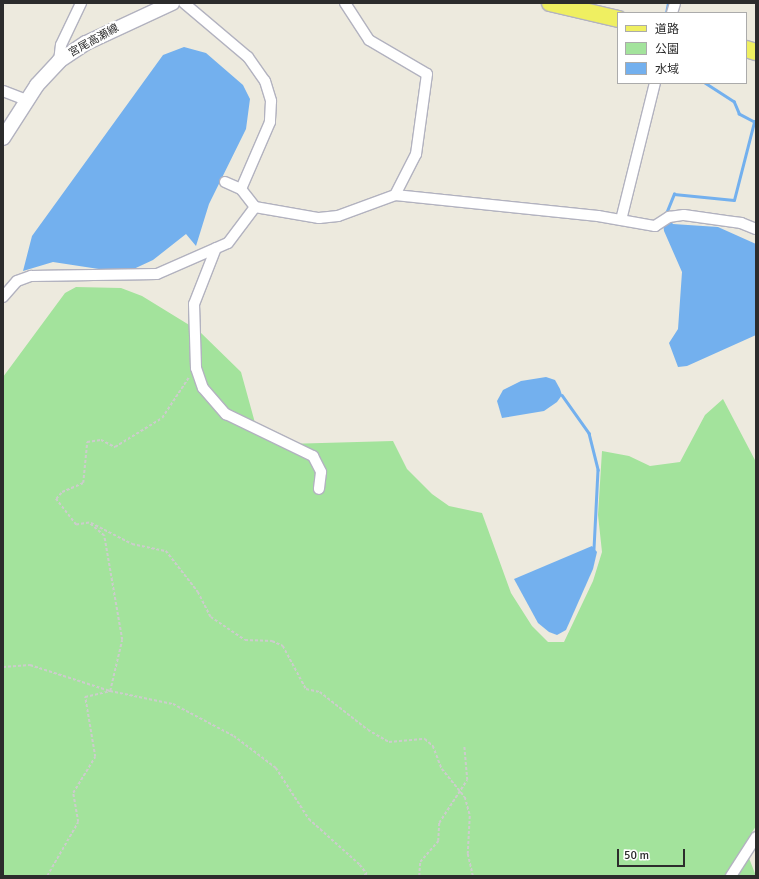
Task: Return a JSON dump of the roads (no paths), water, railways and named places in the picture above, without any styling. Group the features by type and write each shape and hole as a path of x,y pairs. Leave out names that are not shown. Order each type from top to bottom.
{"main road":[{"name":"宮尾高瀬線","path":"3,138 26,100 59,61 86,43 172,3"},
{"path":"550,3 617,19"}],"street":[{"path":"59,61 61,45 81,3"},
{"path":"184,3 248,57 265,81 272,101 270,122 241,189"},
{"path":"345,3 370,40 427,74 416,154 395,195"},
{"path":"621,220 655,84"},
{"path":"3,91 26,100"},
{"path":"225,182 241,189 255,206 319,218 338,216 395,195 621,220 655,226 669,217 684,215 741,223 756,229"},
{"path":"3,297 17,281 31,276 157,274 228,243 255,206"},
{"path":"216,248 194,304 196,368 203,388 226,414 313,456 321,472 320,489"},
{"path":"730,876 756,837"}],"water":[{"path":"184,47 206,53 243,85 250,99 246,129 209,204 196,246 186,234 153,260 125,273 53,262 23,271 32,236 163,55"},
{"path":"670,220 673,224 718,227 756,244 756,335 687,366 678,367 669,343 678,329 682,272 664,231 663,223"},
{"path":"546,377 555,380 560,389 562,395 557,402 544,411 502,418 497,401 503,390 521,381"},
{"path":"592,546 597,552 593,569 566,630 557,635 549,632 538,623 514,579"}],"waterway":[{"path":"666,12 668,3"},
{"path":"665,216 674,194 734,200 754,122 739,114 734,102 707,84"},
{"path":"562,395 589,433 598,470 594,549"}]}
